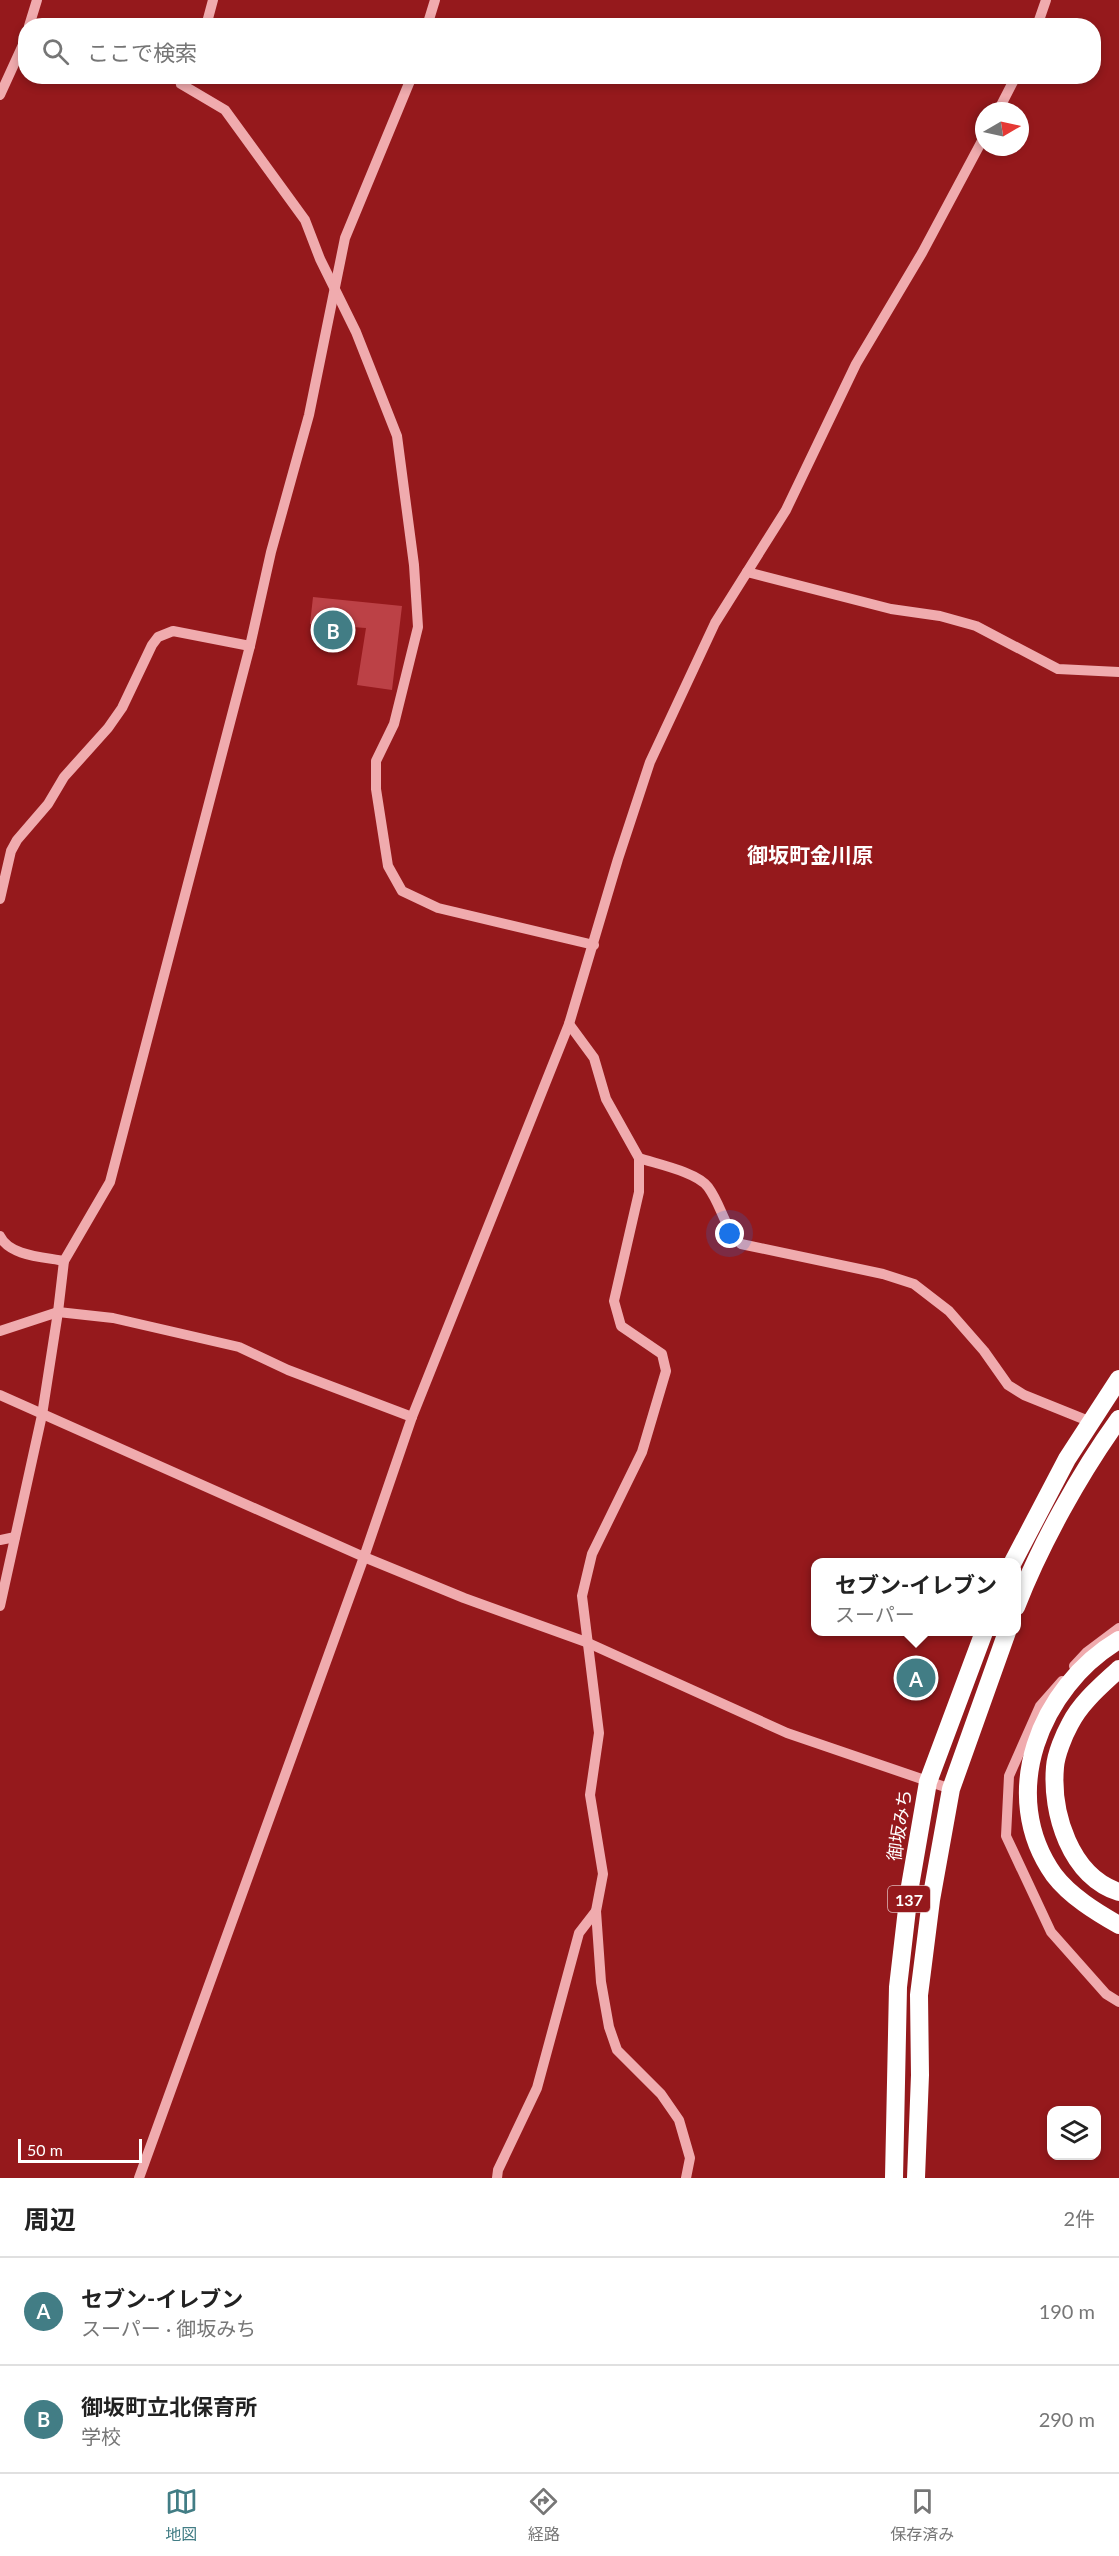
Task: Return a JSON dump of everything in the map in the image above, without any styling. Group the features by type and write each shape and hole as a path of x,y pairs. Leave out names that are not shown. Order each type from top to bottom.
{"highway":[{"path":"1015,1558 1040,1508 1119,1379"},
{"path":"1021,1598 1056,1524 1106,1437 1119,1419"},
{"name":"御坂みち","path":"894,2178 898,1988 909,1892 927,1782 982,1636"},
{"name":"137","path":"916,2178 919,1995 931,1900 951,1789 1006,1636"},
{"path":"1119,1640 1068,1685 1051,1709 1036,1740 1028,1769 1027,1799 1030,1825 1042,1855 1055,1877 1091,1907 1119,1925"},
{"path":"1119,1669 1091,1696 1071,1722 1055,1764 1055,1796 1063,1837 1083,1867 1111,1889 1119,1892"}],"street":[{"path":"32,18 38,0"},
{"path":"208,18 213,0"},
{"path":"429,18 435,0"},
{"path":"1039,18 1046,0"},
{"path":"0,95 18,56"},
{"path":"181,84 225,110 305,220 320,260 356,332 397,436 414,566 418,627 394,724 376,761 376,789 388,866 402,891 438,908 594,945"},
{"path":"0,1606 42,1415 64,1261 110,1182 250,646 271,552 309,415 345,238 409,84"},
{"path":"1003,102 1012,84"},
{"path":"139,2178 364,1557 412,1417 569,1024 618,859 650,762 715,624 786,510 856,364 922,253 975,154"},
{"path":"747,572 891,609 940,616 976,626 1058,669 1119,672"},
{"path":"0,899 11,851 17,840 48,804 64,777 108,728 122,708 158,637 173,631 250,646"},
{"path":"569,1024 594,1058 606,1099 639,1158 639,1192 614,1301 621,1326 662,1354 666,1371 642,1452 592,1554 582,1596 599,1733 590,1795 603,1874 596,1911 601,1982 609,2027 617,2050 661,2094 679,2120 690,2158 686,2178"},
{"path":"639,1158 698,1178 708,1187 729,1233 741,1244 883,1274 914,1284 949,1311 984,1351 1008,1385 1023,1395 1091,1422"},
{"path":"0,1236 12,1250 64,1261"},
{"path":"0,1331 58,1312 113,1318 239,1347 288,1370 412,1417"},
{"path":"0,1395 364,1557 464,1598 586,1642 787,1733 951,1789"},
{"path":"0,1540 15,1537"},
{"path":"1119,1628 1087,1652 1040,1706 1010,1776 1006,1836 1051,1932 1106,1994 1119,2002"},
{"path":"497,2178 498,2170 537,2088 579,1933 596,1911"}],"building":[{"path":"313,597 402,606 392,690 357,685 366,628 310,624"}],"place":[{"name":"御坂町立北保育所","path":"333,630"},
{"name":"セブン-イレブン","path":"916,1678"}],"district":[{"name":"御坂町金川原","path":"810,854"}]}
